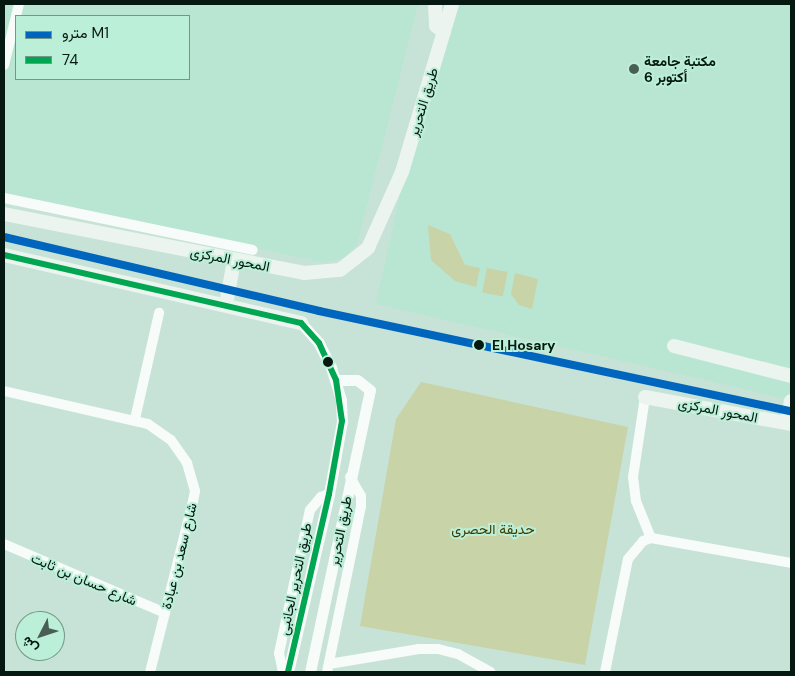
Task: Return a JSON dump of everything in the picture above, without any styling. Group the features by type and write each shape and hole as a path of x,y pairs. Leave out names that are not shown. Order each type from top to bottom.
{"main road":[{"path":"435,4 436,26 444,32"},
{"name":"طريق التحرير","path":"402,172 452,4"},
{"name":"المحور المركزى","path":"4,214 234,260 316,274 350,264 374,238 402,172"},
{"path":"4,255 301,323"},
{"path":"226,305 234,260"},
{"path":"674,346 791,376"},
{"name":"المحور المركزى","path":"645,397 789,424"},
{"path":"789,424 791,401"}],"street":[{"path":"4,65 15,20"},
{"path":"4,198 253,250"},
{"path":"135,419 159,313"},
{"name":"طريق التحرير","path":"288,672 329,494 342,421 336,380 319,343 301,323"},
{"name":"طريق التحرير","path":"310,672 370,390 357,380 336,380"},
{"name":"شارع سعد بن عبادة","path":"4,391 135,419 171,440 187,463 195,491 150,672"},
{"path":"645,397 633,477 636,501 651,538"},
{"path":"350,477 361,496 361,506 328,668 419,649 438,649 458,654 490,672"},
{"name":"طريق التحرير الجانبى","path":"283,672 279,653 310,510 315,503 329,494"},
{"path":"605,672 628,559 637,546 651,538 791,563"},
{"name":"شارع حسان بن ثابت","path":"4,544 165,613"}],"shaded area":[{"path":"4,4 418,4 357,245 342,259 322,262 4,197"},
{"path":"442,4 791,4 791,400 376,304"}],"green space":[{"path":"428,225 450,234 465,265 480,268 476,287 455,281 431,260"},
{"path":"487,268 508,272 503,297 482,293"},
{"path":"515,273 538,279 532,309 519,305 511,294"},
{"name":"حديقة الحصرى","path":"421,382 628,427 585,665 360,626 396,419"}],"metro line":[{"name":"M1","path":"4,237 319,311 791,411"}],"transit line":[{"name":"74","path":"4,255 301,323 319,343 336,380 342,421 329,494 288,672"}],"place":[{"name":"مكتبة جامعة 6 أكتوبر","path":"634,69"},
{"name":"El Hosary","path":"479,345"}]}
